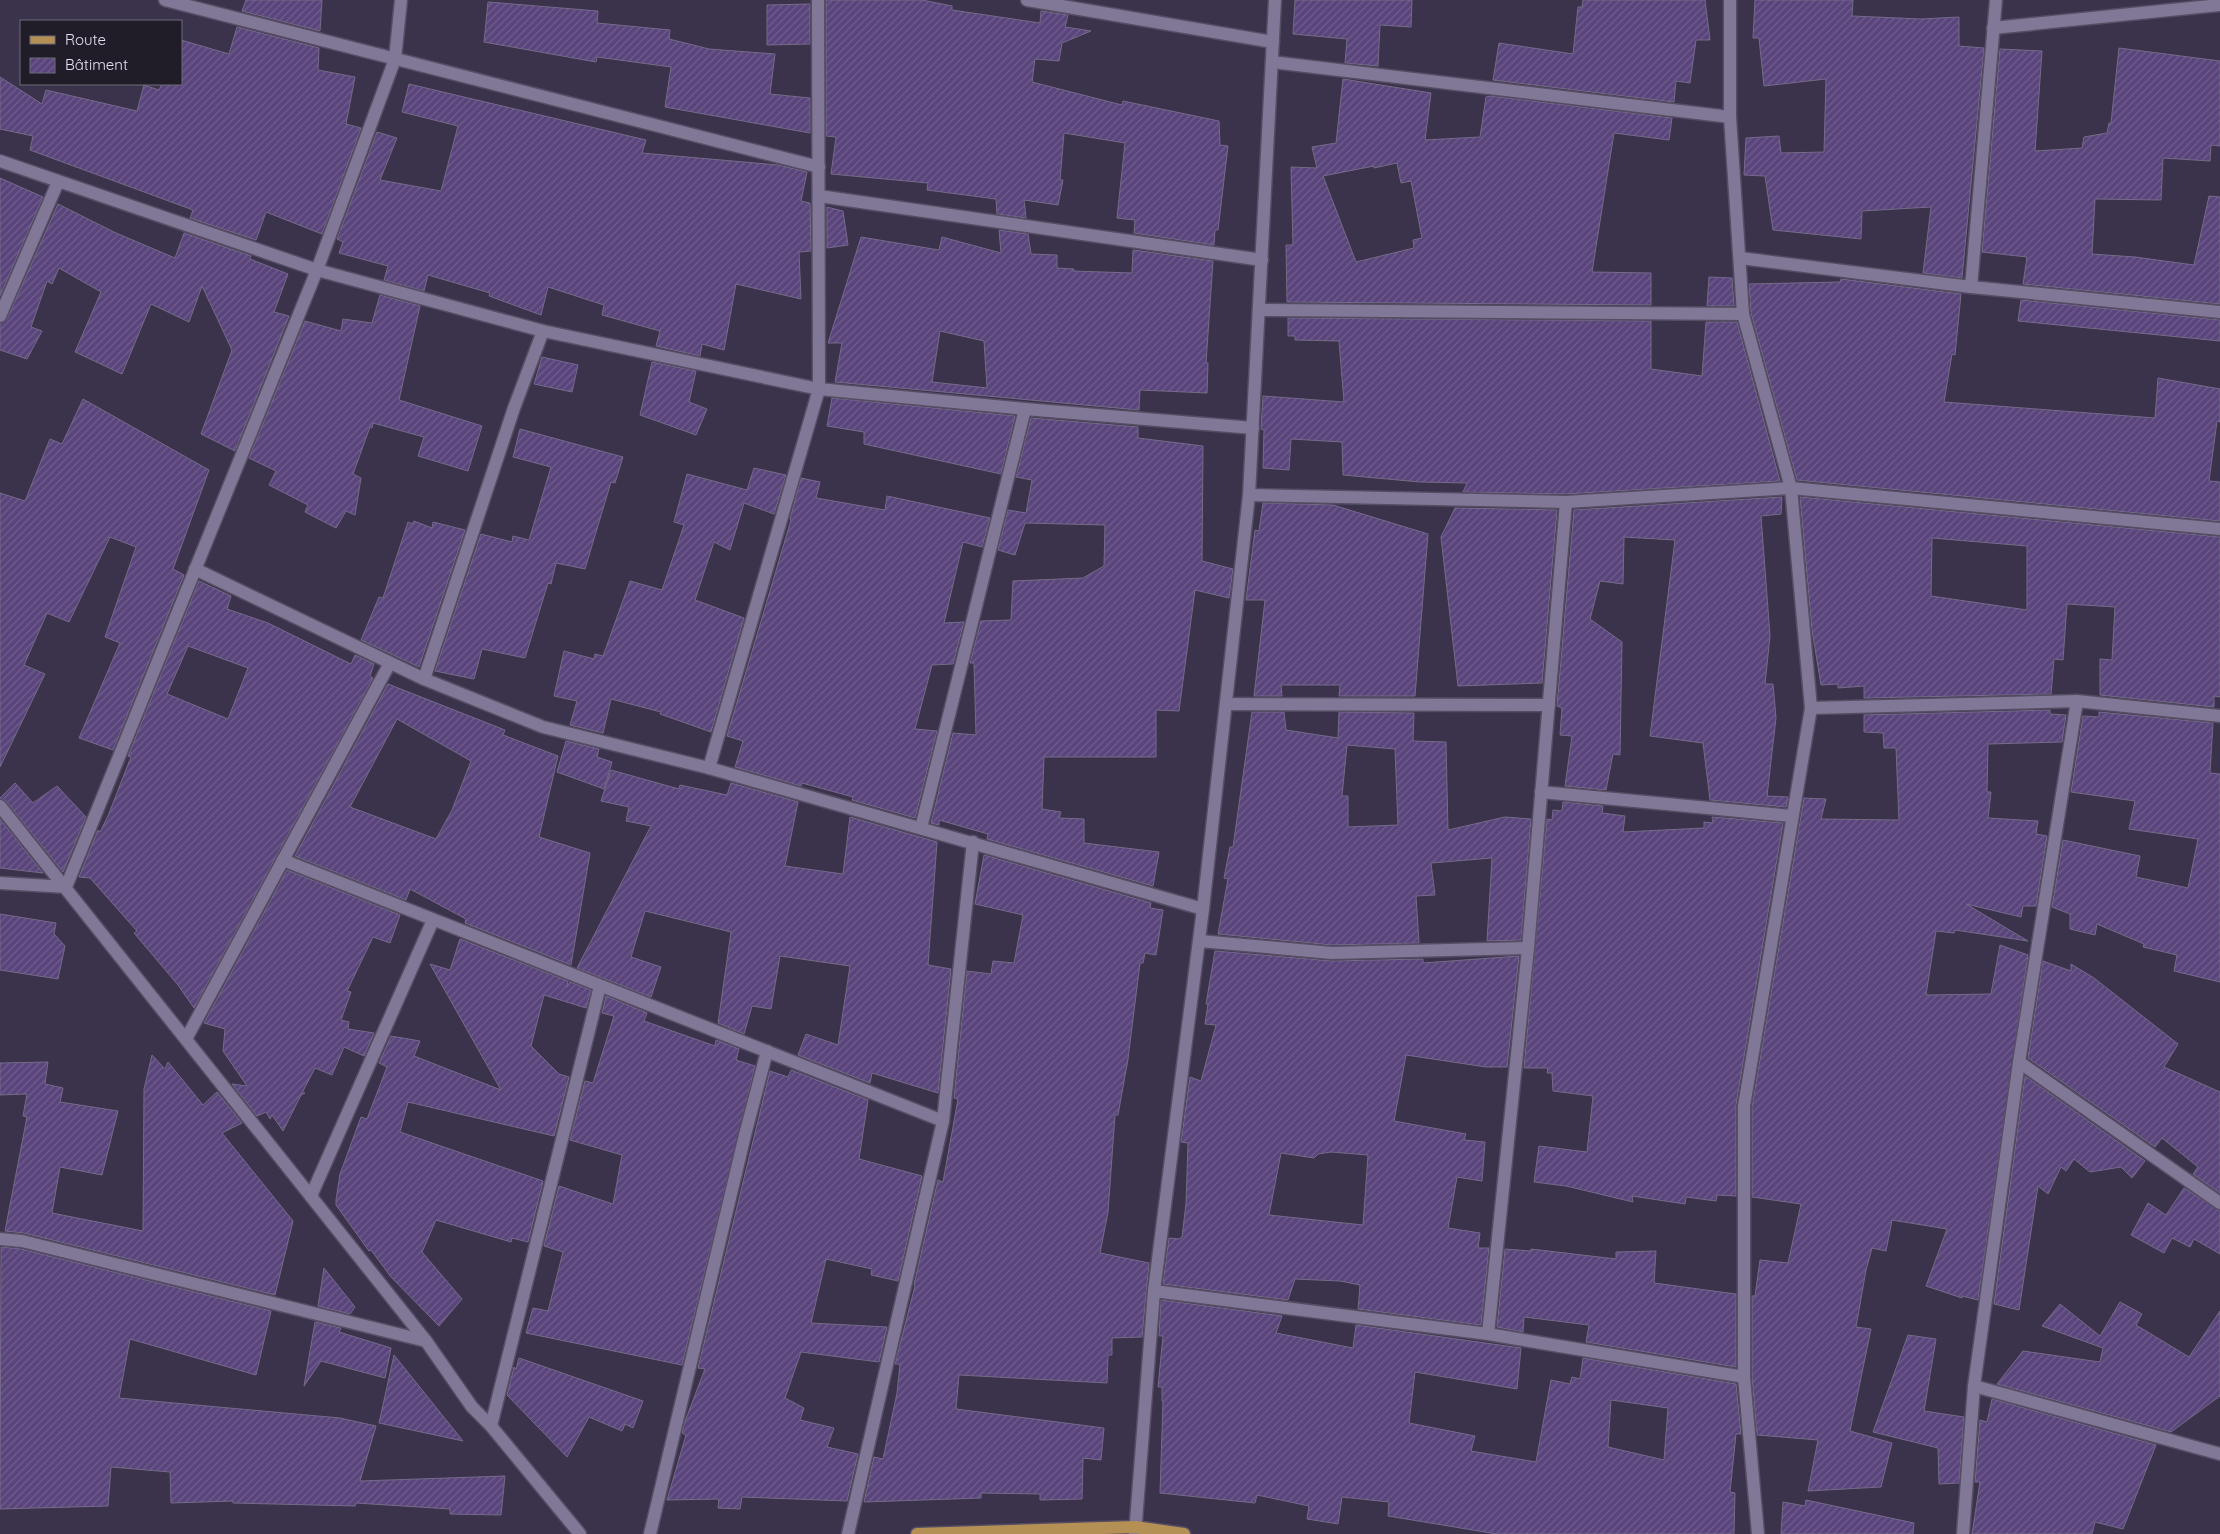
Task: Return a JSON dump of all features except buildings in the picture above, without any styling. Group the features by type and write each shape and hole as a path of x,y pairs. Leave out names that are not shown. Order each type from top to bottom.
{"main road":[{"path":"918,1534 1135,1530 1184,1534"}],"street":[{"path":"165,0 819,167"},
{"path":"66,887 317,270 395,59 401,0"},
{"path":"709,768 819,389 818,0"},
{"path":"1027,0 1273,42"},
{"path":"1135,1530 1154,1291 1204,909 1249,496 1275,0"},
{"path":"1730,0 1730,117 1743,314 1791,488 1811,708 1744,1106 1744,1377 1758,1534"},
{"path":"1971,287 1996,0"},
{"path":"1993,28 2220,5"},
{"path":"1272,62 1730,117"},
{"path":"0,161 317,270 543,331 819,389 1253,428"},
{"path":"0,316 58,182"},
{"path":"819,196 1262,260"},
{"path":"1740,258 1971,287 2220,312"},
{"path":"1259,310 1743,314"},
{"path":"424,679 514,408 543,331"},
{"path":"921,828 1025,409"},
{"path":"1249,496 1566,502 1791,488 2220,529"},
{"path":"1488,1334 1528,948 1566,502"},
{"path":"194,569 424,679 543,727 709,768 1204,909"},
{"path":"186,1039 390,663"},
{"path":"1811,708 2077,701 2220,716"},
{"path":"1963,1534 1974,1386 2019,1062 2077,701"},
{"path":"1226,704 1549,705"},
{"path":"1541,792 1792,816"},
{"path":"0,806 426,1341 472,1407 491,1426 580,1534"},
{"path":"848,1534 944,1120 973,842"},
{"path":"283,860 944,1120"},
{"path":"0,883 66,887"},
{"path":"312,1196 433,920"},
{"path":"1200,941 1332,953 1528,948"},
{"path":"491,1426 600,986"},
{"path":"650,1534 745,1135 767,1051"},
{"path":"2019,1062 2220,1203"},
{"path":"0,1239 22,1241 426,1341"},
{"path":"1154,1291 1488,1334 1744,1377"},
{"path":"1974,1386 2220,1454"}]}
